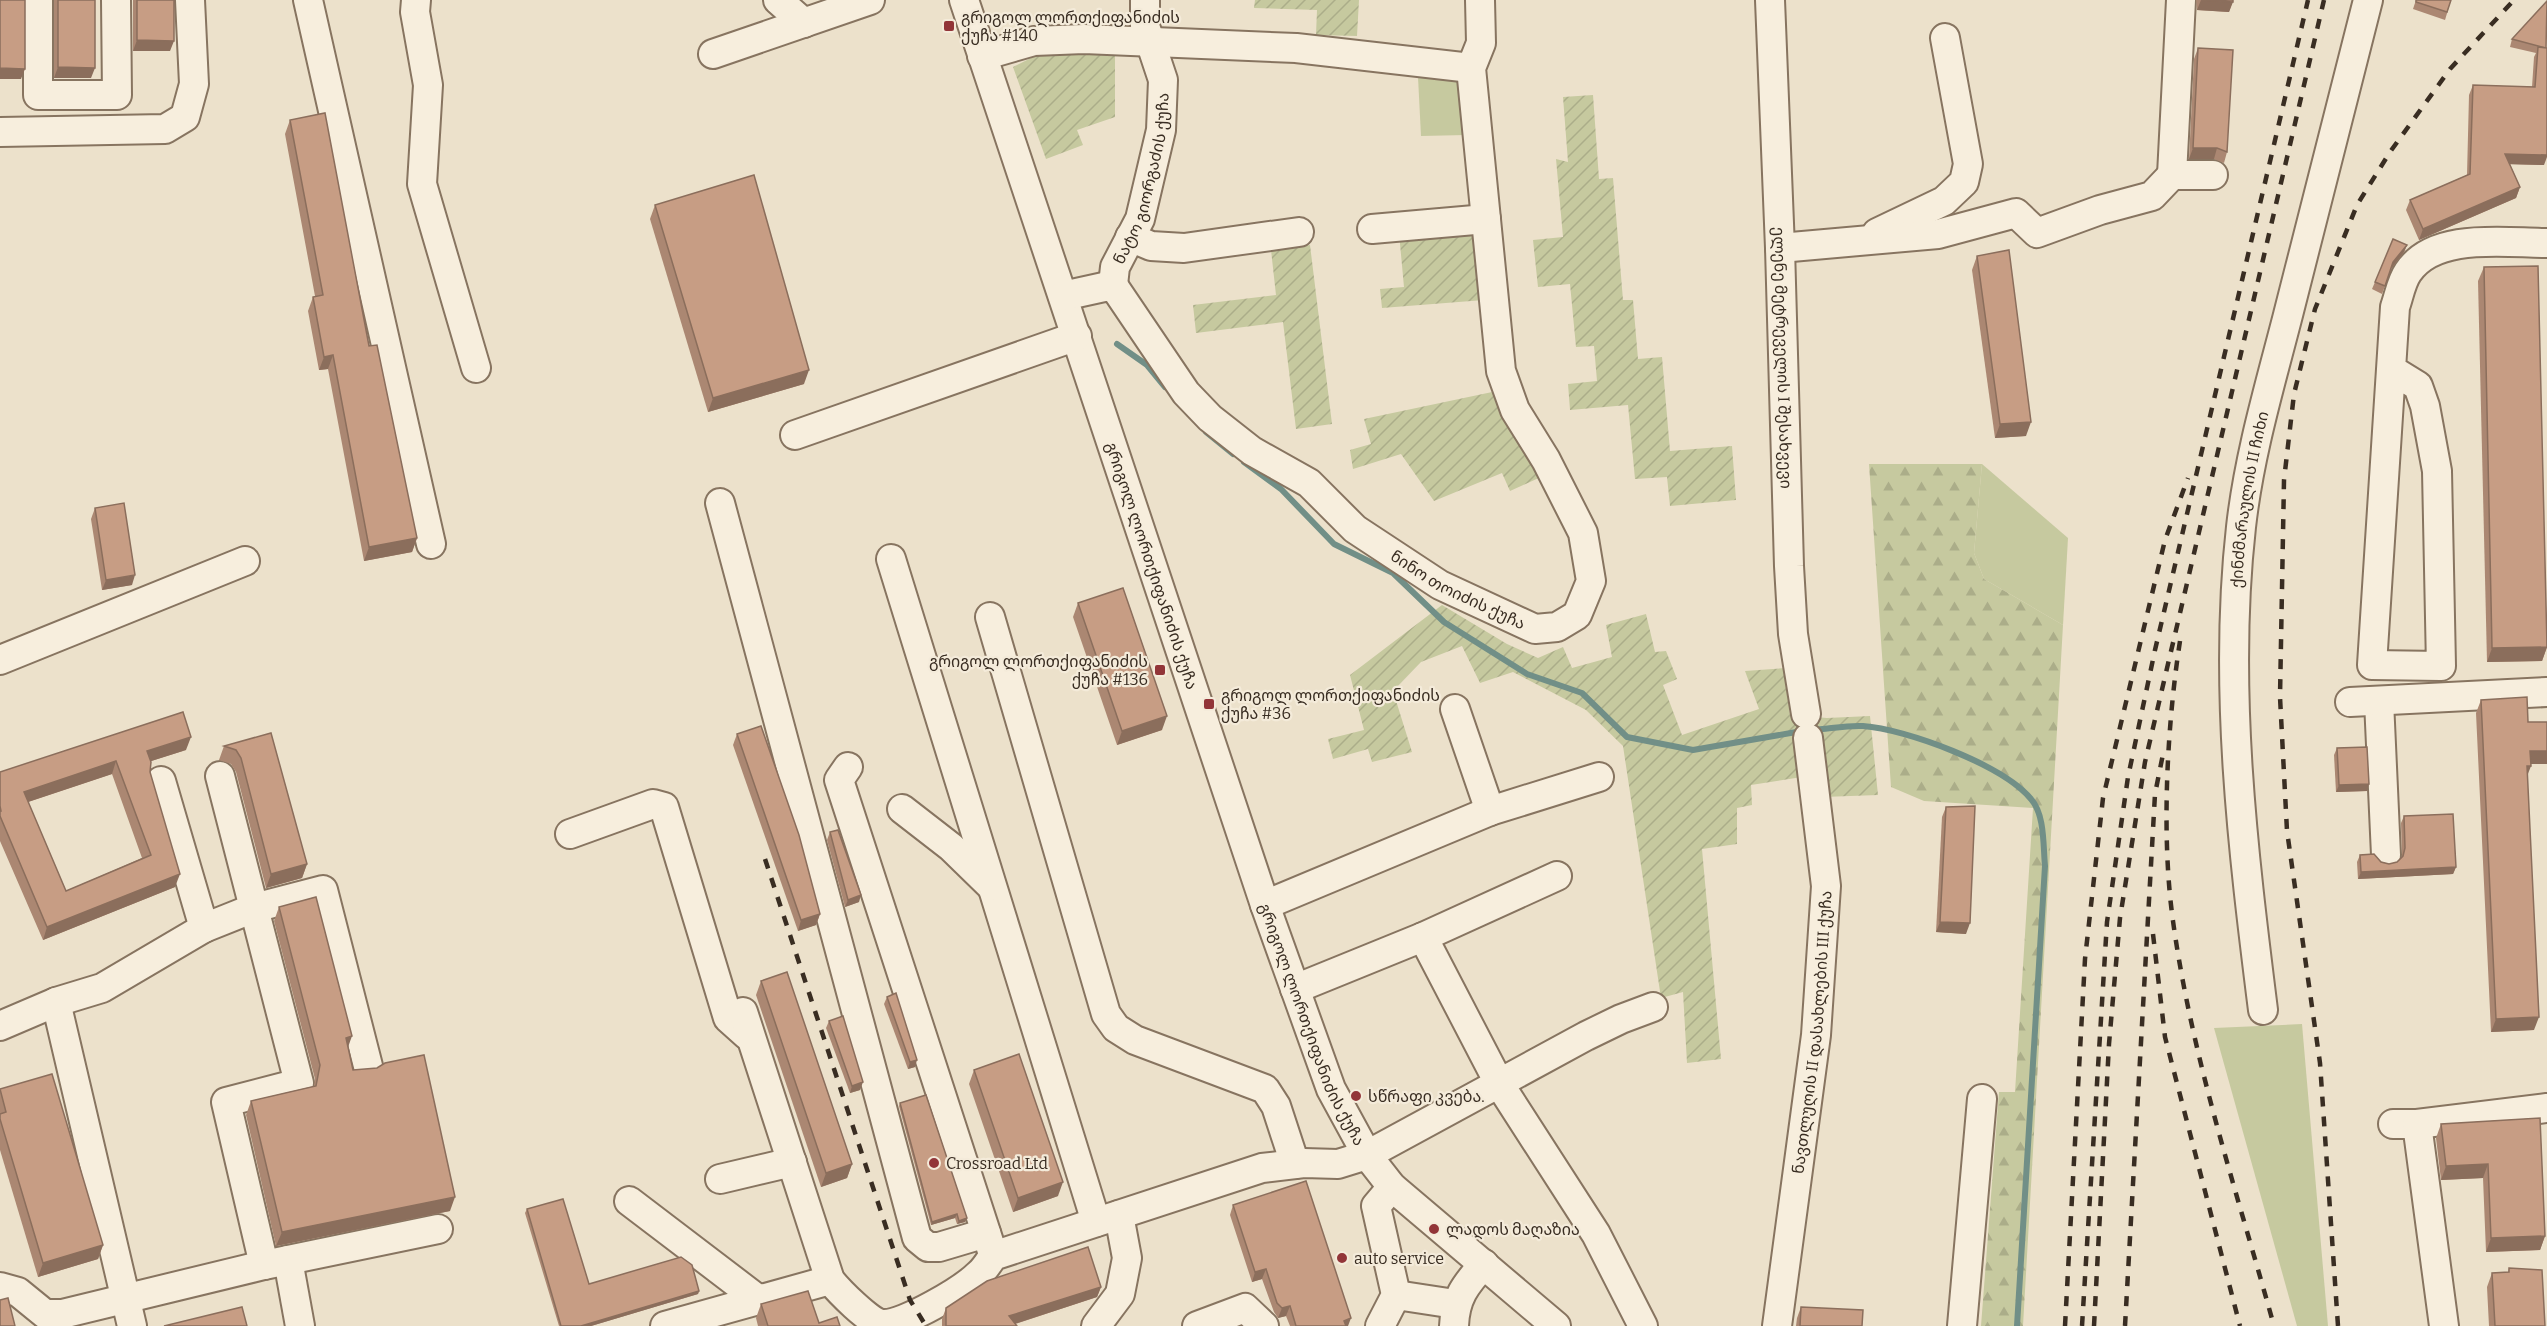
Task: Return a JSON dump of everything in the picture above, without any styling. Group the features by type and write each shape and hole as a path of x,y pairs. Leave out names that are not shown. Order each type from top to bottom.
{"street":[{"path":"38,0 38,95 117,95 116,0"},
{"path":"0,132 165,129 185,117 194,84 190,0"},
{"path":"308,0 431,544"},
{"path":"416,0 415,12 428,85 422,184 476,368"},
{"path":"778,0 804,23"},
{"path":"713,54 870,0"},
{"name":"გრიგოლ ლორთქიფანიძის ქუჩა","path":"964,0 1265,905 1331,1089 1367,1155 1392,1187 1556,1326"},
{"name":"ნატო გიორგაძის ქუჩა","path":"1113,285 1115,267 1140,219 1161,130 1163,80 1145,26 1144,0"},
{"name":"ნინო თოიძის ქუჩა","path":"1113,285 1186,393 1210,418 1252,451 1309,483 1355,529 1440,585 1535,629 1557,627 1577,615 1591,581 1583,533 1546,460 1515,410 1501,371 1471,68 1481,43 1480,0"},
{"name":"ელენე მეტრეველის I შესახვევი","path":"1770,0 1789,566 1793,634 1807,726"},
{"path":"1780,248 1938,234 2016,213 2037,233 2100,210 2152,196 2172,174 2181,0"},
{"name":"ქინძმარაულის II ჩიხი","path":"2263,1010 2246,872 2237,765 2237,571 2242,523 2256,440 2368,0"},
{"path":"1858,241 1944,201 1964,182 1968,164 1945,38"},
{"path":"982,56 1034,41 1084,39 1296,48 1471,68"},
{"path":"2172,174 2213,175"},
{"path":"1372,229 1486,219"},
{"path":"1130,237 1152,246 1184,248 1299,232"},
{"path":"2392,370 2418,386 2425,406 2437,471 2441,666 2372,665 2395,307 2407,273 2424,254 2448,244 2547,243"},
{"path":"1063,296 1113,285"},
{"path":"795,435 1077,336"},
{"path":"720,503 917,1238 928,1247 986,1254 1262,1168 1295,1164 1338,1164 1367,1155 1500,1085 1586,1036 1653,1007"},
{"path":"891,560 993,887 1107,1218 1127,1258 1120,1294 1096,1326"},
{"path":"0,660 245,561"},
{"path":"990,617 1106,1014 1116,1028 1135,1040 1265,1089 1276,1106 1295,1164"},
{"path":"2350,702 2547,692"},
{"path":"2379,701 2386,855"},
{"path":"1455,709 1490,811"},
{"name":"ნავთლუღის II დასახლების III ქუჩა","path":"1777,1326 1816,1035 1826,886 1807,726"},
{"path":"799,795 843,774 986,1254"},
{"path":"220,776 299,1083 226,1102 276,1263 300,1326"},
{"path":"1265,905 1490,811 1599,777"},
{"path":"161,781 204,928"},
{"path":"570,834 653,804 664,807 728,1018 752,1039"},
{"path":"902,809 951,847 993,887"},
{"path":"1295,989 1423,937 1557,876"},
{"path":"0,1026 56,1002 102,988 204,928 254,908 323,890 368,1066"},
{"path":"1423,937 1500,1085 1596,1234 1643,1326"},
{"path":"56,1002 129,1312"},
{"path":"743,1012 830,1280 842,1294 880,1324 892,1324 919,1315 986,1254"},
{"path":"1962,1326 1982,1099"},
{"path":"2444,1326 2405,1124 2547,1108"},
{"path":"720,1179 792,1162"},
{"path":"1380,1326 1396,1295 1376,1206 1392,1187"},
{"path":"629,1201 748,1310"},
{"path":"0,1287 18,1292 45,1314 129,1312 276,1263 438,1229"},
{"path":"1396,1295 1455,1315 1470,1280 1484,1264"},
{"path":"665,1326 748,1310 830,1280"},
{"path":"1197,1326 1245,1308 1264,1326"}],"green space":[{"path":"1255,0 1359,0 1357,36 1316,35 1317,10 1254,8"},
{"path":"1037,55 1115,55 1115,117 1077,130 1083,145 1046,159 1013,67"},
{"path":"1418,77 1463,82 1466,135 1421,136"},
{"path":"1593,95 1599,179 1613,178 1623,300 1633,300 1638,359 1662,357 1670,451 1732,446 1736,500 1670,506 1667,477 1635,479 1628,405 1570,410 1568,384 1597,381 1594,346 1576,347 1570,284 1538,287 1533,240 1563,237 1556,159 1568,162 1563,97"},
{"path":"1478,226 1484,300 1382,308 1380,289 1404,287 1399,233"},
{"path":"1310,245 1332,424 1296,429 1283,322 1196,333 1193,305 1276,295 1271,250"},
{"path":"1497,391 1543,476 1510,491 1502,473 1434,501 1401,454 1353,469 1350,450 1371,444 1364,419"},
{"path":"1869,464 1982,464 1974,553 1984,579 2063,625 2023,1326 1981,1326 1999,1092 2015,1092 2033,808 1924,801 1891,787"},
{"path":"1982,464 2068,538 2063,625 1984,579 1974,553"},
{"path":"1442,605 1507,644 1538,658 1563,647 1572,668 1612,657 1606,625 1646,614 1655,652 1666,651 1677,679 1663,685 1682,735 1759,709 1745,671 1786,668 1790,715 1827,718 1870,716 1878,795 1823,797 1821,774 1751,785 1752,805 1737,808 1737,844 1702,849 1721,1059 1687,1063 1683,992 1661,998 1623,746 1586,710 1513,672 1480,683 1462,646 1421,662 1393,691 1412,752 1372,762 1368,749 1333,759 1328,739 1364,730 1350,675"},
{"path":"2302,1024 2328,1326 2297,1326 2214,1028"}],"building":[{"path":"0,0 25,0 25,69 0,68"},
{"path":"58,0 95,0 95,68 58,67"},
{"path":"137,0 174,0 174,41 137,40"},
{"path":"2203,0 2233,0 2233,2"},
{"path":"2416,0 2451,0 2447,12 2416,2"},
{"path":"2547,1 2546,48 2512,39"},
{"path":"2538,47 2547,48 2547,155 2505,154 2520,187 2423,229 2410,200 2470,174 2473,85 2535,87"},
{"path":"2198,48 2233,50 2227,152 2217,148 2193,148"},
{"path":"325,113 369,346 377,345 417,538 369,547 333,355 324,357 313,297 323,295 290,120"},
{"path":"754,175 809,370 713,398 655,205"},
{"path":"2393,239 2407,245 2393,262 2385,286 2375,282"},
{"path":"2009,250 2031,422 2000,424 1977,256"},
{"path":"2538,266 2547,647 2492,648 2484,267"},
{"path":"124,503 135,575 106,580 95,508"},
{"path":"1123,588 1167,716 1122,731 1078,603"},
{"path":"2527,697 2528,722 2547,722 2547,751 2530,751 2531,766 2527,766 2539,1017 2496,1019 2481,700"},
{"path":"183,712 191,737 147,751 151,762 150,772 180,874 47,927 0,816 0,772","holes":["116,761 151,855 66,891 24,792"]},
{"path":"761,726 799,835 820,914 801,920 737,734"},
{"path":"271,733 307,864 271,874 241,758 236,750 224,746"},
{"path":"2367,747 2369,784 2339,785 2337,748"},
{"path":"1975,806 1970,923 1940,922 1946,807"},
{"path":"2453,814 2456,867 2361,872 2360,855 2374,854 2381,862 2389,864 2397,862 2403,856 2404,816"},
{"path":"838,830 861,895 848,900 830,832"},
{"path":"316,897 352,1036 346,1038 353,1070 377,1068 385,1063 424,1055 455,1197 282,1232 251,1101 316,1086 320,1065 279,907"},
{"path":"787,972 852,1164 826,1173 761,981"},
{"path":"896,993 917,1060 910,1062 887,997"},
{"path":"843,1016 863,1082 852,1086 829,1021"},
{"path":"1019,1054 1063,1182 1018,1198 974,1070"},
{"path":"52,1074 103,1245 43,1263 0,1119 0,1114 6,1112 0,1089"},
{"name":"Crossroad Ltd","path":"926,1095 967,1218 959,1221 957,1214 932,1222 900,1103"},
{"path":"2540,1118 2545,1236 2491,1238 2488,1164 2446,1166 2441,1124"},
{"path":"1306,1181 1351,1318 1344,1321 1346,1326 1296,1326 1290,1306 1282,1308 1277,1303 1266,1269 1255,1272 1233,1205"},
{"path":"563,1199 589,1284 681,1257 692,1265 699,1291 581,1326 561,1326 527,1209"},
{"path":"1088,1247 1101,1287 1009,1316 1017,1326 946,1326 946,1308 987,1281"},
{"path":"2509,1268 2542,1270 2545,1326 2495,1326 2492,1273 2509,1272"},
{"path":"808,1291 819,1323 837,1317 840,1326 768,1326 761,1304"},
{"path":"8,1298 15,1326 0,1326 0,1300"},
{"path":"242,1307 247,1326 164,1326"},
{"path":"1801,1307 1863,1310 1862,1326 1800,1326"}],"waterway":[{"path":"1117,344 1147,365 1165,387"},
{"path":"1206,432 1233,454"},
{"path":"1244,462 1281,489 1334,544 1393,573 1444,622 1527,674 1582,693 1627,737 1693,750 1802,731"},
{"path":"1812,730 1863,726 1928,741 1977,762 2018,786 2031,799 2039,813 2045,866 2017,1326"}],"railway":[{"path":"2082,1326 2107,922 2128,777 2155,650 2308,0"},
{"path":"2094,1326 2109,1044 2120,918 2145,762 2324,0"},
{"path":"2338,1326 2320,1063 2287,831 2280,697 2284,480 2294,394 2315,309 2357,205 2390,152 2450,69 2514,0"},
{"path":"2065,1326 2085,959 2103,798 2165,540 2188,478"},
{"path":"2180,641 2175,674 2167,781 2167,853 2173,921 2181,973 2204,1074 2274,1326"},
{"path":"2125,1326 2155,794 2164,749"},
{"path":"765,859 910,1300 926,1326"},
{"path":"2153,934 2165,1037 2240,1326"}],"place":[{"name":"გრიგოლ ლორთქიფანიძის ქუჩა #140","path":"949,26"},
{"name":"გრიგოლ ლორთქიფანიძის ქუჩა #136","path":"1160,670"},
{"name":"გრიგოლ ლორთქიფანიძის ქუჩა #36","path":"1209,704"},
{"name":"სწრაფი კვება.","path":"1356,1096"},
{"name":"Crossroad Ltd","path":"934,1163"},
{"name":"ლადოს მაღაზია","path":"1434,1229"},
{"name":"auto service","path":"1342,1258"}]}
